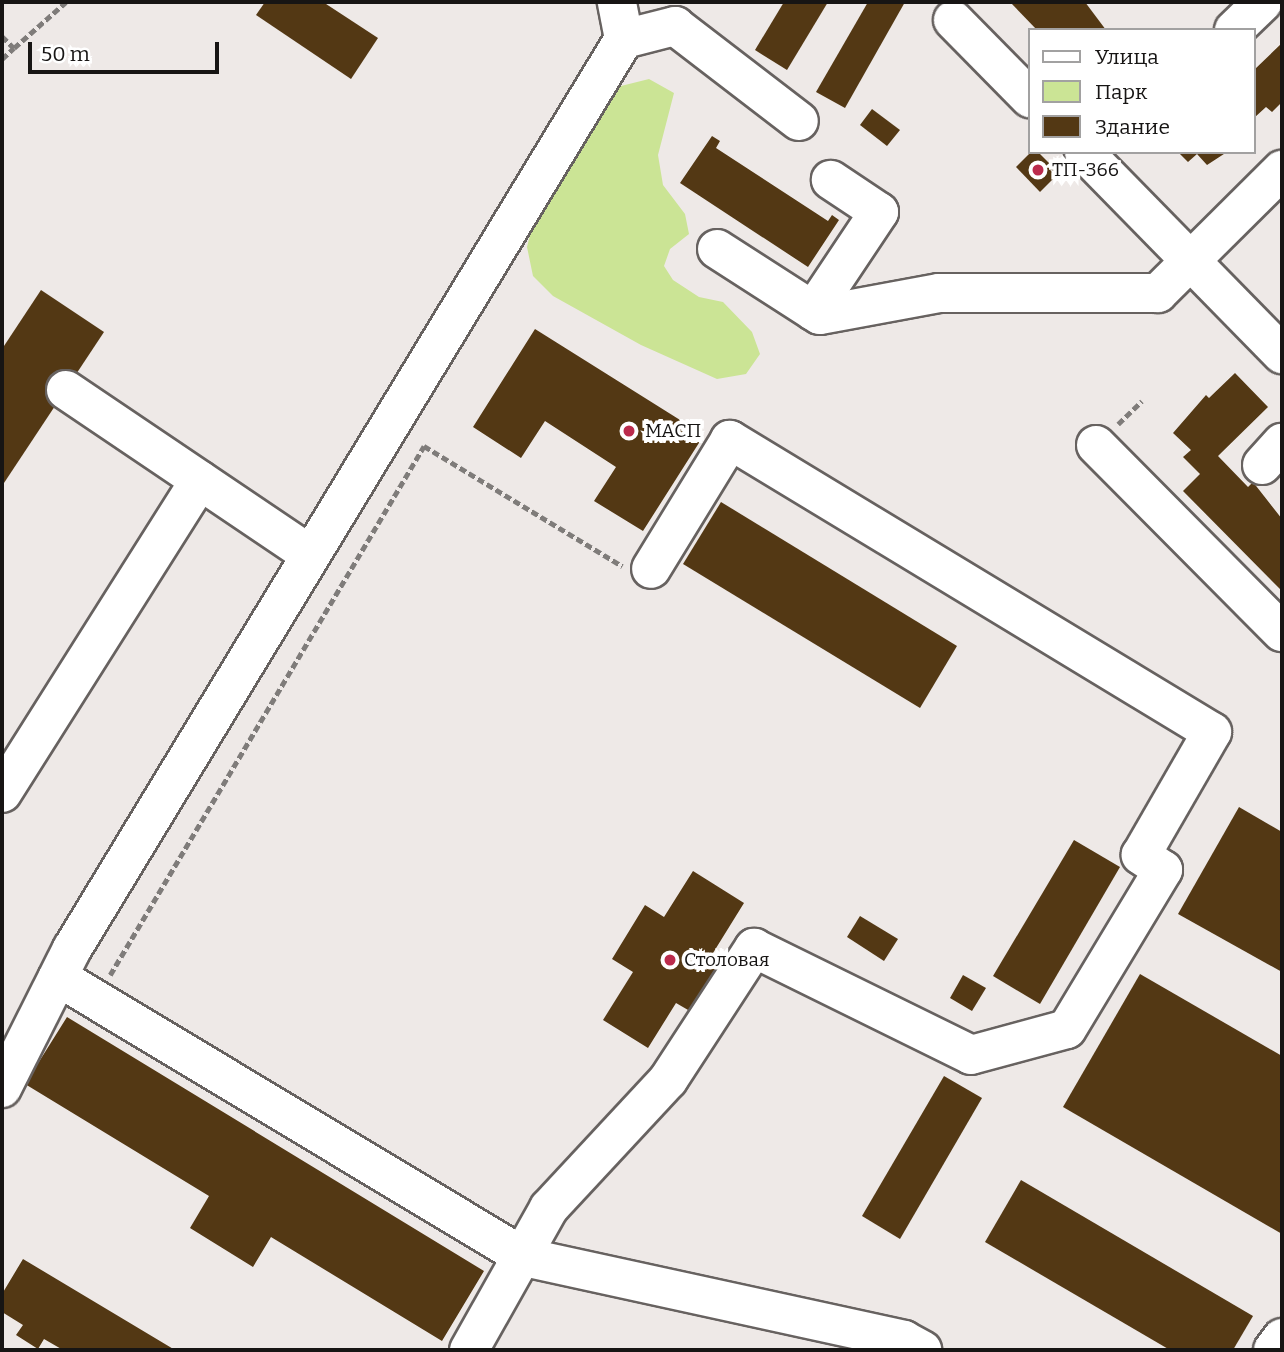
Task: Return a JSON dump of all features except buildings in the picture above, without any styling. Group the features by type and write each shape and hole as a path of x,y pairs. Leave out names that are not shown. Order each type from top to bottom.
{"lane":[{"path":"2,1088 58,977 624,39 617,2"},
{"path":"953,20 1028,96"},
{"path":"624,39 675,26 799,121"},
{"path":"1086,154 1282,354"},
{"path":"717,249 820,315 939,293 1158,293 1282,170"},
{"path":"813,311 879,212 831,180"},
{"path":"66,390 311,555"},
{"path":"1105,436 1282,632"},
{"path":"469,1350 524,1257 549,1208 668,1080 754,948 971,1055 1067,1029 1163,870 1141,855 1212,732 730,440 651,569"},
{"path":"2,793 200,480"},
{"path":"58,977 524,1257 904,1340 922,1350"},
{"path":"1273,1350 1282,1338"}],"path":[{"path":"2,59 66,2"},
{"path":"2,36 14,48"},
{"path":"1105,436 1142,401"},
{"path":"95,999 424,446 648,582 651,569"}],"green space":[{"path":"649,79 674,93 658,155 663,185 685,214 689,234 670,249 664,266 673,280 699,297 723,302 752,332 760,354 746,374 717,379 641,345 553,296 533,276 527,247 537,207 590,122 621,86"}],"place":[{"name":"ТП-366","path":"1038,170"},
{"name":"МАСП","path":"629,431"},
{"name":"Столовая","path":"670,960"}]}
